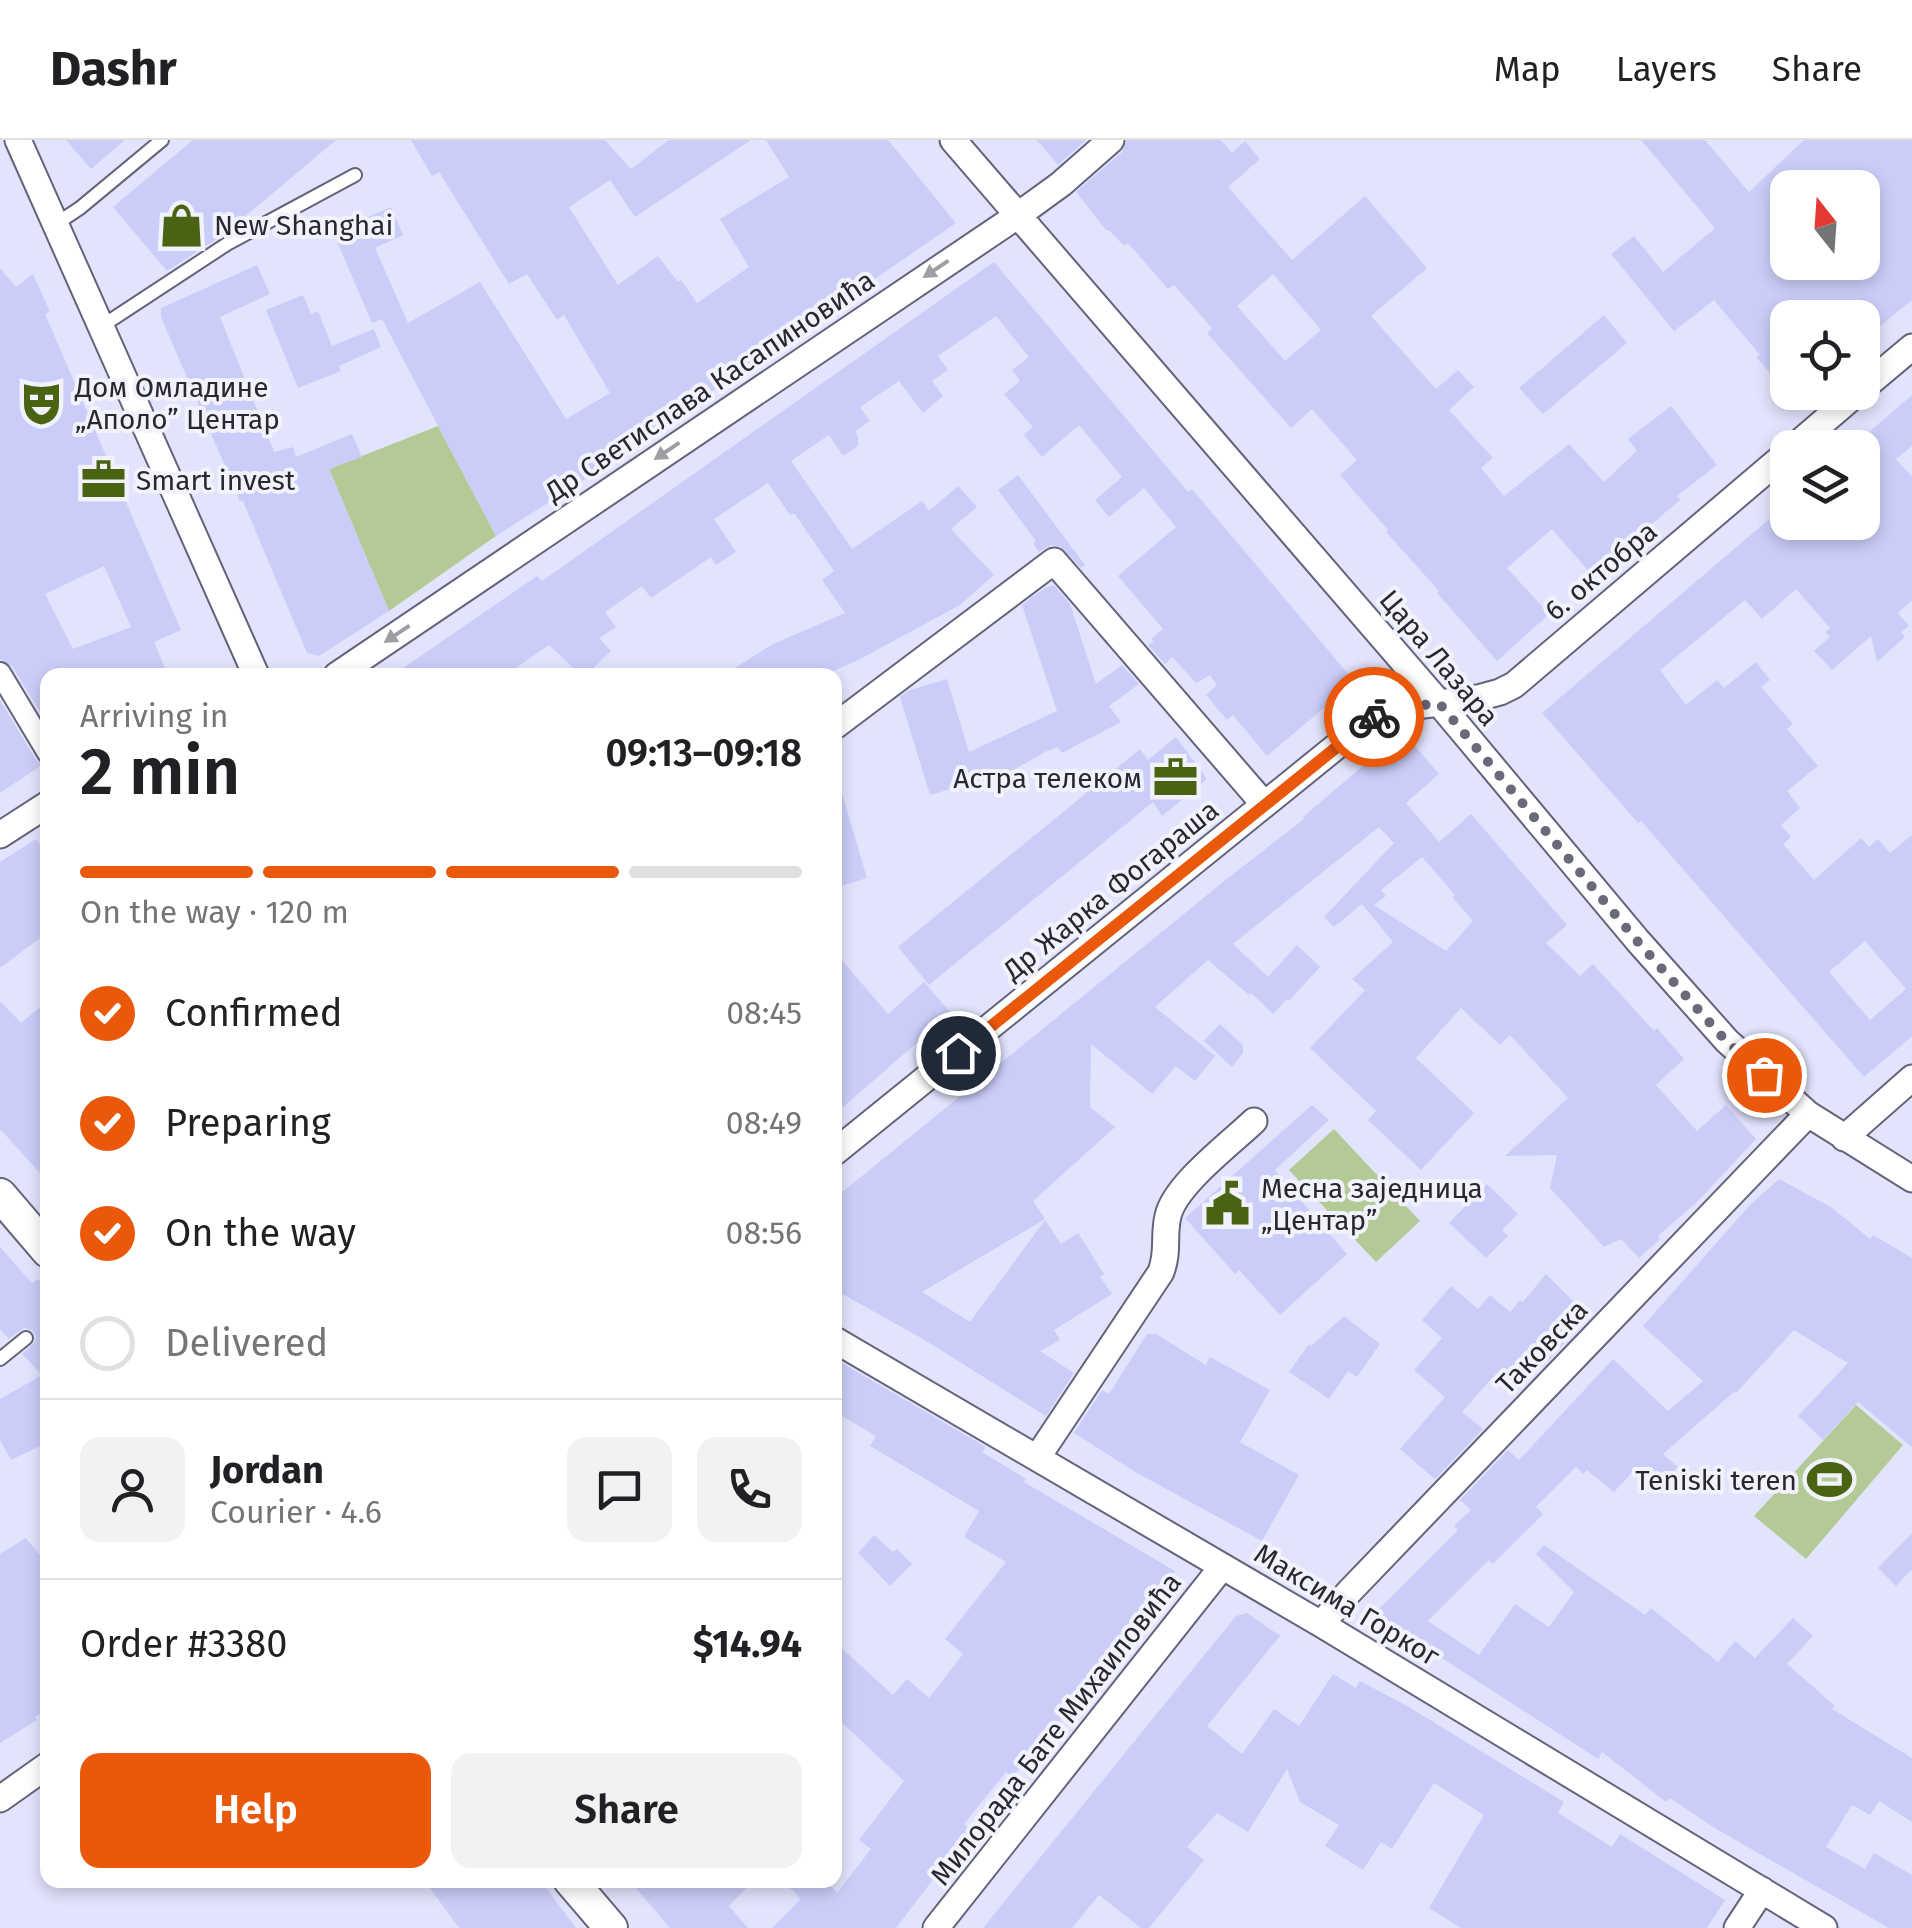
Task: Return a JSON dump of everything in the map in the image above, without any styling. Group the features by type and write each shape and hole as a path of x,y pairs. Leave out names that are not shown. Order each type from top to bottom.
{"street":[{"path":"18,140 253,668"},
{"name":"Цара Лазара","path":"952,140 1726,1041 1808,1114 1912,1179"},
{"name":"Др Светислава Касапиновића","path":"346,668 1018,216 1111,140"},
{"path":"1880,374 1912,347"},
{"path":"1815,430 1838,410"},
{"name":"6. октобра","path":"1439,703 1478,698 1514,685 1770,467"},
{"path":"842,721 1054,561 1264,804"},
{"path":"0,673 40,740"},
{"name":"Др Жарка Фогараша","path":"842,1146 1364,724 1385,710 1439,703"},
{"path":"0,835 40,809"},
{"path":"1844,1138 1912,1078"},
{"name":"Таковска","path":"1321,1624 1808,1114"},
{"path":"1037,1458 1160,1272 1166,1256 1168,1216 1183,1186 1254,1121"},
{"path":"0,1194 40,1242"},
{"name":"Максима Горког","path":"842,1344 1321,1624 1824,1928"},
{"name":"Милорада Бате Михаиловића","path":"936,1928 1222,1567"},
{"path":"0,1799 40,1771"},
{"path":"577,1888 611,1928"},
{"path":"1737,1928 1762,1890"}],"lane":[{"path":"56,224 162,140"},
{"path":"102,326 227,244 355,176"},
{"path":"0,1359 26,1338"}],"green space":[{"path":"438,426 496,536 389,611 329,469"},
{"path":"1334,1129 1420,1221 1376,1262 1289,1170"},
{"name":"Teniski teren","path":"1856,1405 1903,1445 1806,1559 1754,1516"}],"building":[{"path":"66,140 125,140 91,169"},
{"name":"New Shanghai","path":"193,140 336,140 223,235 167,271 113,207"},
{"path":"411,140 605,140 631,169 669,140 751,140 635,217 610,180 569,207 618,285 658,256 697,303 749,267 720,219 789,177 766,140 888,140 956,223 496,536 382,319 372,323 333,232 391,207 403,235 375,248 408,323 480,282 566,419 610,393 564,315 557,320 527,274 509,284 439,172 432,176"},
{"path":"1037,140 1086,140 1058,165"},
{"path":"1127,140 1221,140 1232,153 1245,141 1260,159 1228,187 1292,260 1365,196 1427,268 1371,316 1436,389 1458,370 1474,387 1449,410 1493,458 1481,468 1504,496 1569,444 1604,482 1637,451 1628,439 1671,406 1717,465 1677,496 1680,500 1592,575 1552,529 1507,568 1549,614 1497,661 1340,475 1357,460 1312,409 1291,428 1207,333 1212,328 1174,285 1168,289 1128,243 1124,246 1106,230 1076,192 1122,152","holes":["1273,274 1321,330 1285,361 1237,306"]},
{"path":"1641,140 1705,140 1749,192 1770,172 1770,280 1880,280 1880,170 1772,170 1804,140 1912,140 1912,300 1880,326 1880,300 1770,300 1770,373 1756,357 1760,355 1714,300 1674,331 1611,254 1634,236 1663,272 1715,228"},
{"path":"994,262 1355,682 1267,756 1233,715 1227,720 1206,695 1217,685 1210,675 1196,683 1172,657 1165,664 1148,645 1163,629 1118,576 1176,527 1144,488 1109,517 1095,500 1122,477 1079,425 1042,457 1024,435 1033,427 1004,394 1020,381 1012,370 1029,357 996,316 938,356 948,370 932,381 943,396 923,413 899,381 860,407 870,421 855,431 858,446 843,456 829,435 791,461 852,549 922,501 929,511 958,486 977,507 951,529 994,575 960,605 840,668 735,668 771,645 845,613 822,580 834,571 768,483 714,519 736,552 716,565 711,557 651,598 642,586 605,612 616,627 599,638 611,651 593,668 574,668 549,645 516,668 403,668 537,576 542,581"},
{"path":"257,265 270,294 220,317 274,452 293,447 296,457 352,434 362,457 329,469 389,611 319,656 307,653 161,317 161,308"},
{"path":"0,268 16,287 33,274 50,312 45,314 181,630 154,642 165,668 40,668 40,712 12,666 0,659","holes":["104,566 131,627 73,649 45,594"]},
{"path":"303,295 311,314 318,311 332,346 374,329 381,347 339,366 341,371 298,388 266,310"},
{"path":"1604,315 1627,343 1543,414 1519,388"},
{"path":"1912,395 1912,446 1896,459 1912,477 1912,600 1898,613 1909,626 1901,632 1905,637 1877,662 1871,636 1832,670 1814,651 1830,637 1825,632 1830,628 1796,589 1762,619 1745,600 1660,670 1686,705 1717,680 1724,688 1756,662 1770,680 1761,687 1793,724 1787,729 1818,766 1787,791 1800,808 1781,825 1791,837 1783,844 1814,880 1861,838 1869,847 1878,839 1890,853 1912,835 1912,1036 1864,1077 1542,713 1770,518 1770,540 1880,540 1880,430 1871,430","holes":["1865,941 1906,989 1870,1020 1829,972"]},
{"path":"1018,475 1085,565 1081,568 1060,546 1051,545 1039,552 1033,543 1036,541 998,490"},
{"path":"1054,585 1070,604 1096,684 1122,665 1139,684 1109,706 1121,722 1062,753 1058,747 1047,751 994,781 991,777 930,795 900,697 947,679 969,752 1057,711 1022,605"},
{"path":"0,700 40,766 0,793"},
{"path":"1403,732 1439,774 1406,803 1439,842 1471,814 1567,925 1546,943 1580,976 1593,964 1684,1059 1656,1085 1697,1131 1726,1105 1756,1139 1639,1258 1621,1239 1604,1247 1550,1188 1557,1155 1505,1156 1568,1098 1510,1035 1500,1045 1461,1008 1416,1058 1474,1113 1421,1170 1368,1120 1376,1111 1310,1048 1365,990 1352,979 1393,942 1362,904 1334,927 1324,917 1394,843 1379,827 1233,944 1268,977 1297,945 1320,967 1289,1001 1273,1014 1208,960 1155,1007 1215,1056 1195,1081 1176,1066 1152,1094 1091,1044 1090,1107 1115,1127 1033,1201 1045,1219 922,1292 970,1322 1045,1220 1061,1244 1078,1233 1112,1294 1054,1330 1060,1340 1040,1351 1074,1373 1046,1416 842,1294 842,1192 1304,819","holes":["1422,857 1455,895 1452,897 1473,921 1446,951 1374,905 1386,896 1381,890"]},
{"path":"1176,737 1207,779 1162,816 1153,802 929,985 898,947 1140,749 1148,760"},
{"path":"842,793 867,878 842,886"},
{"path":"36,839 40,844 40,938 0,968 0,862"},
{"path":"842,960 888,1014 924,982 951,1013 842,1108"},
{"path":"0,1001 21,1023 40,1007 40,1173 0,1129"},
{"path":"1220,1024 1243,1045 1243,1053 1232,1067 1204,1041"},
{"path":"1312,1105 1329,1120 1275,1170 1347,1254 1280,1315 1239,1270 1235,1274 1185,1218"},
{"path":"1779,1179 1831,1207 1870,1239 1873,1235 1912,1258 1912,1447 1858,1402 1823,1440 1798,1416 1848,1363 1794,1330 1736,1393 1663,1454 1678,1467 1658,1489 1636,1468 1614,1492 1587,1470 1583,1474 1576,1467 1536,1507 1543,1514 1493,1564 1489,1560 1428,1621 1479,1655 1515,1604 1549,1627 1574,1592 1536,1554 1544,1545 1645,1615 1651,1608 1718,1662 1735,1641 1755,1658 1793,1618 1813,1636 1787,1664 1835,1706 1832,1709 1912,1758 1912,1822 1879,1801 1870,1815 1852,1805 1826,1847 1865,1869 1874,1853 1912,1875 1912,1928 1889,1928 1670,1798 1666,1802 1602,1752 1598,1759 1411,1638 1406,1643 1375,1613 1458,1530 1454,1526 1471,1510 1460,1500 1508,1450 1519,1460 1613,1359 1668,1411 1703,1381 1643,1326 1749,1206"},
{"path":"1487,1184 1518,1214 1502,1230 1508,1236 1486,1258 1449,1223"},
{"path":"0,1247 32,1283 40,1281 40,1373 22,1354 35,1342 33,1331 24,1328 9,1339 0,1329"},
{"path":"1546,1274 1588,1316 1513,1395 1493,1377 1462,1412 1483,1429 1435,1479 1400,1449 1445,1397 1414,1370 1442,1338 1422,1320 1451,1286 1478,1309 1490,1295 1510,1312"},
{"path":"1344,1316 1380,1344 1357,1377 1348,1371 1329,1399 1289,1372 1309,1344"},
{"path":"1147,1334 1156,1334 1206,1365 1210,1357 1270,1390 1240,1442 1299,1475 1262,1541 1137,1473 1074,1433 1102,1390 1109,1394"},
{"path":"842,1363 986,1447 982,1452 1026,1479 1024,1482 1175,1571 1043,1743 1012,1777 1006,1772 964,1824 971,1830 896,1928 772,1928 801,1899 790,1888 832,1888 837,1893 842,1888 871,1849 859,1840 904,1781 842,1723 842,1648 893,1695 907,1679 929,1698 963,1654 945,1639 1006,1562 964,1537 979,1511 870,1446 876,1436 842,1416"},
{"path":"40,1376 40,1446 11,1460 0,1440 0,1399"},
{"path":"1912,1533 1912,1569 1896,1586 1878,1568"},
{"path":"874,1535 912,1564 890,1586 858,1553"},
{"path":"26,1538 40,1555 40,1714 35,1717 37,1720 0,1743 0,1554"},
{"path":"1247,1613 1280,1636 1207,1726 1242,1754 1274,1709 1299,1726 1333,1674 1356,1688 1360,1681 1564,1802 1558,1813 1612,1847 1620,1834 1725,1900 1707,1928 1461,1928 1429,1908 1484,1815 1434,1783 1392,1849 1381,1842 1363,1870 1325,1846 1339,1825 1300,1802 1287,1769 1248,1832 1217,1813 1187,1847 1204,1860 1149,1928 1141,1928 1099,1895 1072,1928 983,1928 1236,1616"},
{"path":"430,1888 546,1888 576,1928 459,1928"},
{"path":"636,1888 746,1888 729,1906 748,1928 670,1928"}],"way so far":[{"path":"1374,717 1385,710 1439,703 1638,942 1726,1041 1764,1075"}],"place":[{"name":"New Shanghai","path":"181,225"},
{"name":"Дом Омладине „Аполо” Центар","path":"42,403"},
{"name":"Smart invest","path":"103,480"},
{"name":"Астра телеком","path":"1175,778"},
{"name":"Месна заједница „Центар”","path":"1228,1204"},
{"name":"Teniski teren","path":"1830,1480"}],"route":[{"path":"958,1053 1374,717"}]}
